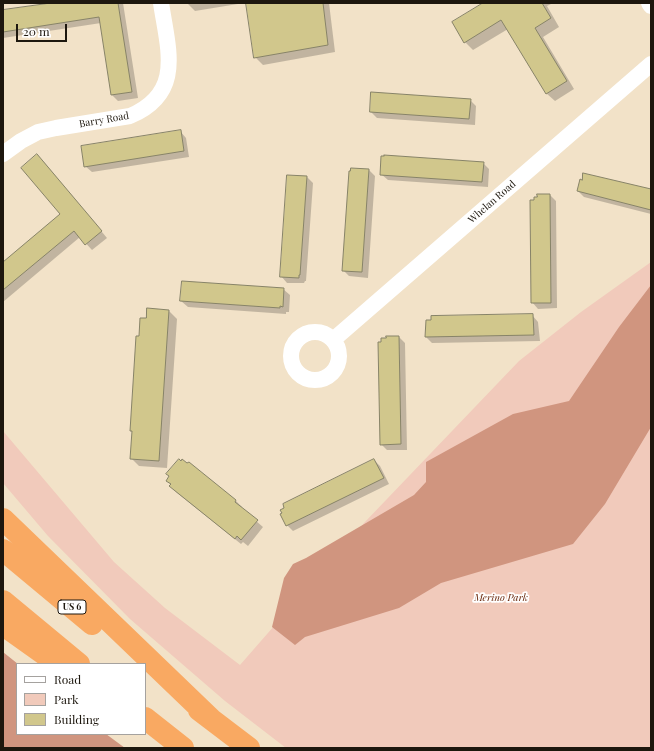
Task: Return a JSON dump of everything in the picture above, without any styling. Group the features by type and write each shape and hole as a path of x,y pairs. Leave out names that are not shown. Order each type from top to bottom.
{"highway":[{"path":"3,519 211,719"},
{"name":"US 6","path":"3,550 140,663"},
{"path":"3,601 78,663"},
{"path":"3,625 57,663"},
{"path":"146,668 249,748"},
{"path":"146,719 178,744"},
{"path":"146,723 178,744"}],"street":[{"name":"Barry Road","path":"3,154 21,141 38,132 130,116 138,113 152,103 164,88 169,72 161,3"},
{"name":"Whelan Road","path":"333,340 651,64"}],"green space":[{"name":"Merino Park","path":"651,262 651,748 286,748 225,701 130,619 48,536 3,483 3,431 114,562 165,608 240,665 364,523 519,361 581,312"}],"shaded area":[{"path":"651,285 651,427 605,504 573,544 441,583 399,608 305,637 295,645 272,627 284,578 293,564 306,558 414,495 426,482 426,462 513,414 569,401 619,327"},
{"path":"3,652 17,663 16,735 107,735 125,748 3,748"}],"building":[{"path":"51,3 118,3 132,92 111,95 99,17 3,32 3,10"},
{"path":"246,3 323,3 328,45 254,58"},
{"path":"483,3 542,3 551,18 535,28 567,81 546,94 501,20 464,43 452,22"},
{"path":"371,92 471,99 469,119 370,112"},
{"path":"181,130 184,151 84,167 81,146"},
{"path":"37,154 102,231 85,245 74,231 3,290 3,262 60,214 21,168"},
{"path":"381,156 484,162 482,182 380,175"},
{"path":"351,168 369,169 362,272 342,271 349,171"},
{"path":"583,173 651,189 651,210 577,191 580,179 582,180"},
{"path":"287,175 307,176 299,278 280,277"},
{"path":"537,194 550,194 551,303 531,303 530,200 534,200 534,197 537,197"},
{"path":"182,281 284,288 283,307 180,301"},
{"path":"147,308 169,310 159,461 130,459 132,431 130,431 136,336 139,336 140,318 146,318"},
{"path":"533,314 534,335 425,337 426,320 431,320 431,316"},
{"path":"386,336 399,336 401,444 380,445 378,342 381,342 381,338 386,338"},
{"path":"179,459 181,461 182,459 187,463 189,462 258,520 241,540 237,536 235,539 169,486 171,484 166,481 169,476 166,474"},
{"path":"374,459 384,478 286,526 280,514 282,513 280,510 284,508 283,504"}]}
